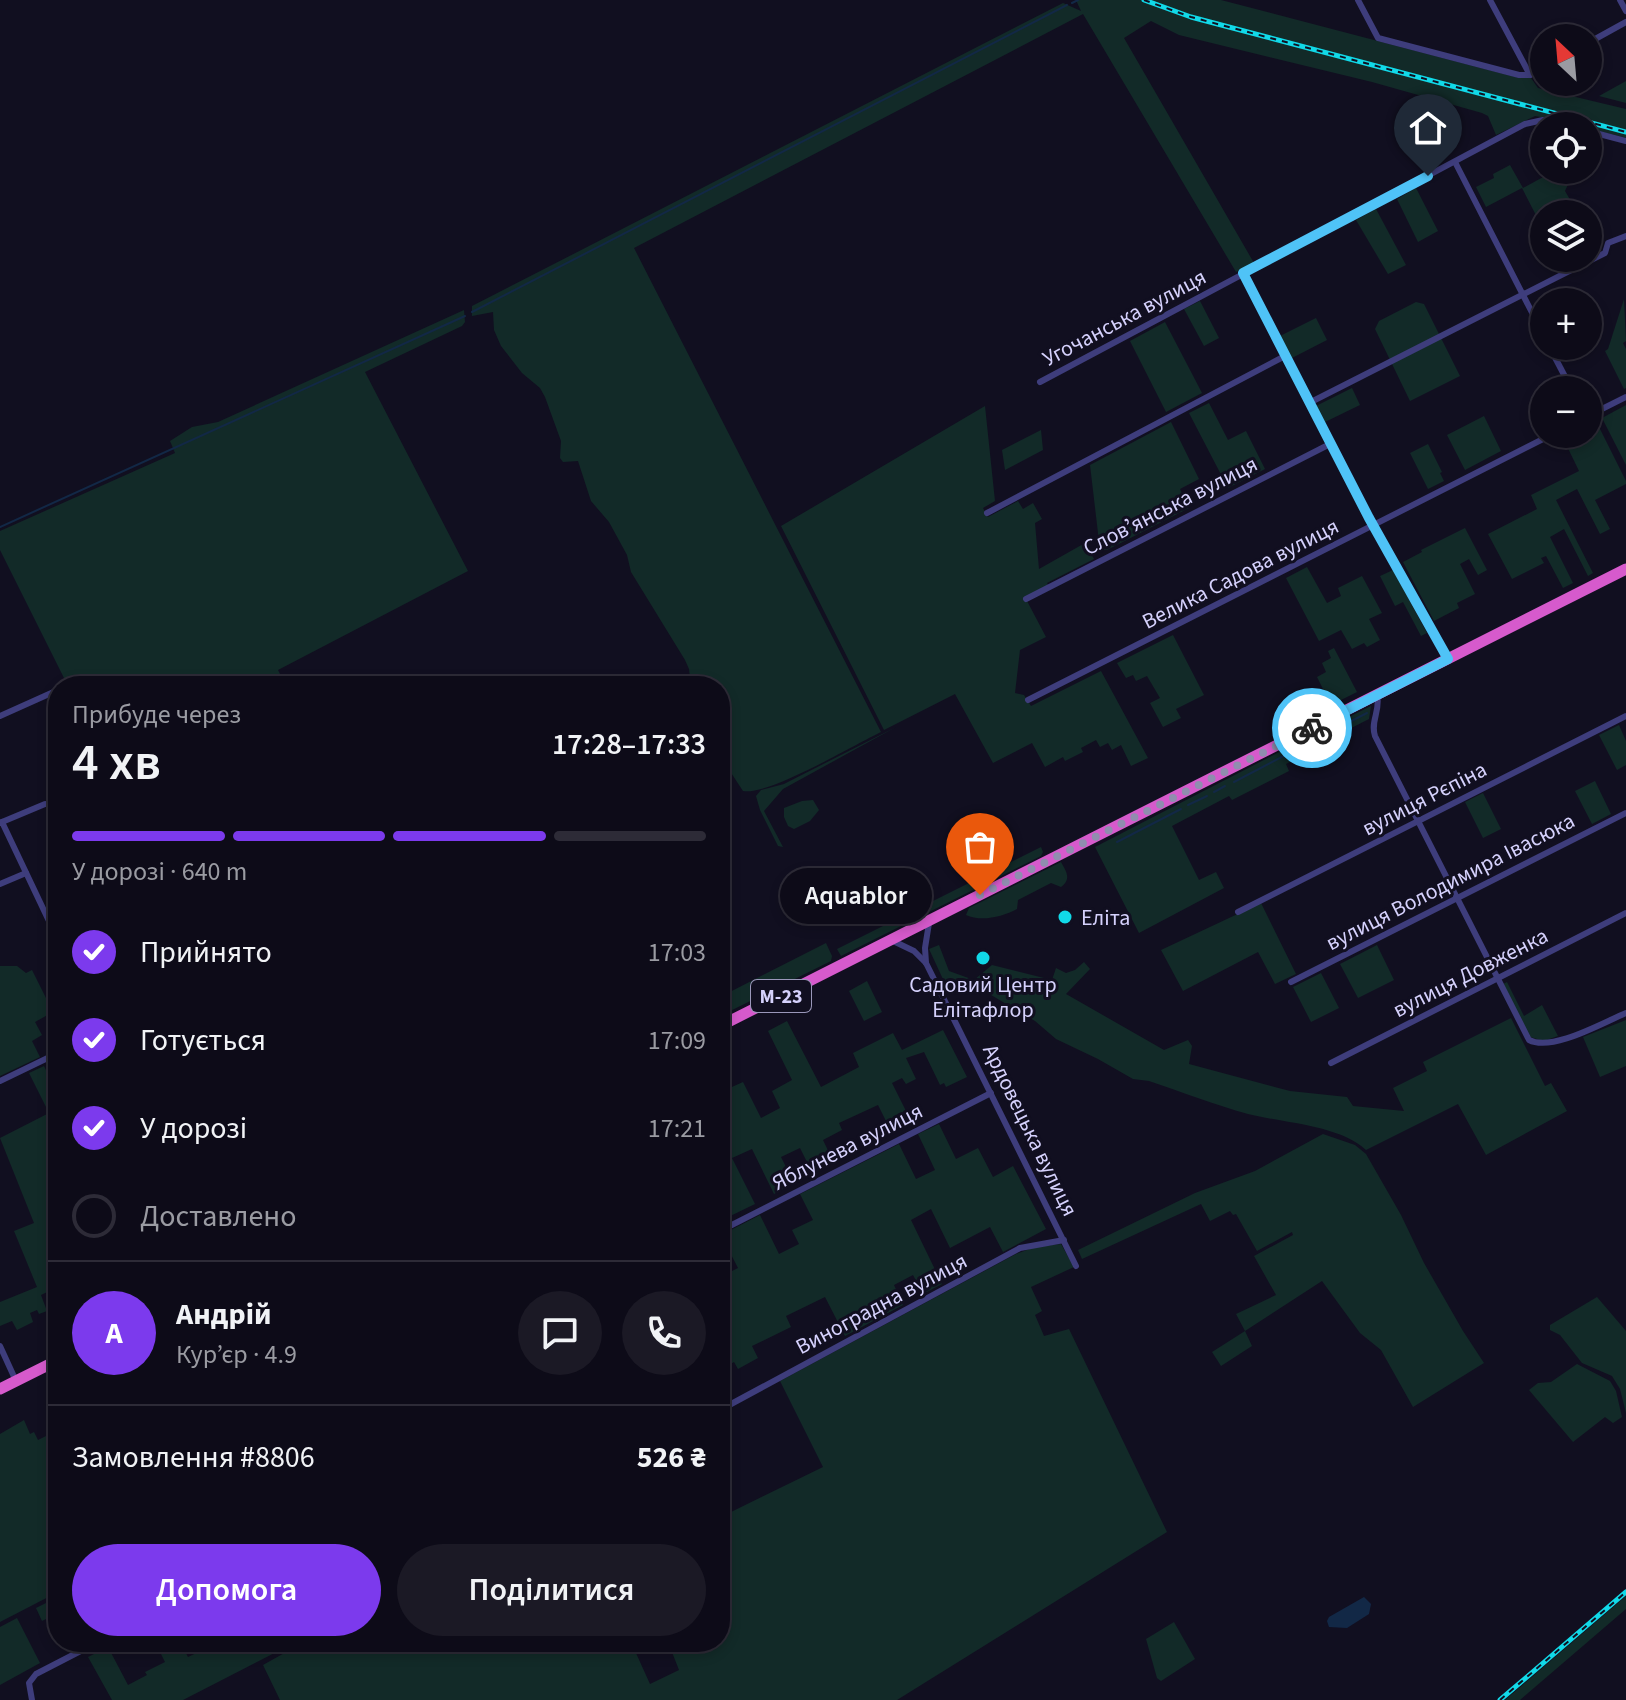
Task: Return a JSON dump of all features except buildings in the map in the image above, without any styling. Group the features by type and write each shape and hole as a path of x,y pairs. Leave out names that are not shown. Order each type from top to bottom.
{"highway":[{"name":"М-23","path":"730,1021 1626,569"},
{"path":"0,1389 48,1365"}],"street":[{"path":"1358,0 1378,38 1519,75 1530,74"},
{"path":"1490,0 1530,70"},
{"path":"1620,0 1626,11"},
{"path":"1602,35 1626,22"},
{"name":"Угочанська вулиця","path":"1040,382 1530,122"},
{"path":"1602,135 1626,141"},
{"path":"1455,162 1530,309"},
{"path":"1309,403 1605,253 1608,243 1626,236"},
{"path":"1243,273 1330,444 1448,659"},
{"path":"987,513 1285,356"},
{"path":"1602,409 1626,397"},
{"name":"Словʼянська вулиця","path":"1026,599 1330,444"},
{"name":"Велика Садова вулиця","path":"1028,700 1530,446"},
{"path":"0,716 48,694"},
{"path":"1377,695 1379,703 1373,731 1529,1040 1539,1045 1553,1043 1626,1013"},
{"name":"вулиця Рєпіна","path":"1238,912 1626,716"},
{"path":"45,804 1,822 48,919"},
{"name":"вулиця Володимира Івасюка","path":"1291,982 1626,813"},
{"path":"0,884 26,873"},
{"name":"вулиця Довженка","path":"1331,1063 1626,913"},
{"path":"926,963 929,921"},
{"name":"Ардовецька вулиця","path":"891,940 914,951 926,963 1076,1266"},
{"path":"0,1081 48,1058"},
{"name":"Яблунева вулиця","path":"730,1226 990,1094"},
{"name":"Виноградна вулиця","path":"730,1405 1020,1248 1064,1240"},
{"path":"0,1346 16,1381"},
{"path":"32,1700 29,1683 36,1674 79,1652"}],"green space":[{"path":"1076,0 1221,0 1519,78 1530,78 1530,96 1572,96 1626,109 1626,138 1602,132 1602,112 1530,112 1530,118 1496,135 1488,116 1482,113 1372,82 1179,35 1151,21 1124,38 1254,263 1236,272 1083,14 634,248 881,732 790,778 771,786 743,791 730,771 730,676 690,676 685,660 631,572 627,555 609,522 591,501 578,461 563,462 560,458 561,441 540,388 522,373 501,346 494,330 493,312 472,316 472,306 1063,3 1081,11"},
{"path":"1626,81 1626,103 1599,96"},
{"path":"1510,165 1523,188 1530,184 1568,184 1565,191 1570,200 1530,200 1530,204 1522,188 1486,207 1476,187 1494,178 1493,174"},
{"path":"1416,188 1438,231 1418,242 1397,199"},
{"path":"1376,209 1406,265 1388,274 1356,220"},
{"path":"1624,299 1626,388 1624,389 1605,351"},
{"path":"1200,301 1219,338 1204,346 1184,309"},
{"path":"1416,302 1424,304 1460,376 1410,401 1375,329 1379,321"},
{"path":"464,310 465,322 462,326 365,372 468,571 278,670 281,676 63,676 0,550 0,531 175,453 170,441 192,427 218,422"},
{"path":"1316,318 1327,340 1292,358 1280,336"},
{"path":"1165,322 1202,393 1166,412 1130,341"},
{"path":"1352,388 1360,405 1325,422 1316,406"},
{"path":"1209,403 1228,440 1246,431 1265,469 1228,488 1189,413"},
{"path":"1626,405 1626,465 1602,418"},
{"path":"985,406 995,501 983,508 988,517 1018,501 1023,509 1033,503 1042,519 1035,523 1039,569 1085,543 1094,559 1047,583 1049,587 1026,599 1046,637 1020,650 1015,693 1024,695 1031,706 1101,671 1148,758 1131,766 1121,745 1112,750 1108,743 1100,747 1096,740 1081,748 1083,752 1065,761 1063,757 1045,767 1032,743 993,763 955,694 884,730 781,526"},
{"path":"1484,416 1501,451 1465,470 1447,435"},
{"path":"1171,422 1199,479 1180,489 1189,508 1107,550 1100,550 1090,465"},
{"path":"1041,430 1043,450 1005,470 1002,450"},
{"path":"1602,433 1626,481 1626,484 1595,500 1610,529 1600,534 1577,489 1556,500 1593,573 1588,576 1564,529 1550,537 1573,583 1563,588 1546,556 1541,558 1544,563 1512,579 1488,534 1537,509 1531,495 1579,471 1568,448 1602,448"},
{"path":"1428,444 1444,481 1428,489 1410,453"},
{"path":"1465,528 1487,570 1478,575 1469,559 1460,564 1475,594 1457,603 1459,608 1434,621 1403,562"},
{"path":"1307,567 1327,603 1341,596 1338,588 1362,576 1382,613 1369,619 1380,640 1367,647 1364,643 1352,649 1341,630 1319,641 1286,578"},
{"path":"1393,570 1427,633 1421,636 1403,602 1395,606 1380,576"},
{"path":"1173,635 1204,695 1176,709 1181,718 1163,727 1150,703 1160,698 1147,676 1136,681 1133,675 1126,678 1117,663"},
{"path":"1334,648 1357,692 1331,705 1317,677 1326,672 1322,663 1331,658 1328,651"},
{"path":"1371,706 1369,719 1310,749 1303,750 1297,743"},
{"path":"1619,725 1626,741 1626,765 1617,770 1599,735"},
{"path":"896,727 783,789 764,811 783,847 778,846 760,810 756,796 761,790 784,784"},
{"path":"1287,748 1293,751 1296,759 1286,764 1289,771 1232,800 1229,796 1172,826 1199,880 1216,872 1224,888 1139,933 1095,847"},
{"path":"1595,781 1611,814 1592,824 1575,791"},
{"path":"1483,793 1501,829 1483,838 1465,802"},
{"path":"813,800 819,810 810,821 794,829 788,826 784,808"},
{"path":"1041,847 1041,856 841,956 837,949"},
{"path":"1061,862 1067,878 1061,887 1051,883 1018,900 1017,909 998,916 978,918 966,915 969,908"},
{"path":"1261,903 1296,974 1275,984 1258,952 1183,991 1161,950"},
{"path":"826,943 832,956 831,961 730,1011 730,992"},
{"path":"939,945 949,971 974,980 992,965 1052,980 1056,968 1066,973 1084,962 1090,969 1066,994 1164,1050 1188,1040 1192,1046 1189,1064 1290,1091 1347,1097 1353,1106 1404,1111 1393,1088 1427,1071 1423,1062 1511,1018 1545,1086 1551,1083 1567,1111 1486,1155 1458,1104 1366,1150 1326,1130 1248,1114 1149,1081 1133,1079 1056,1039 1035,1021 981,989 948,990 929,949"},
{"path":"1377,945 1394,980 1358,998 1340,964"},
{"path":"0,966 17,966 26,973 32,970 48,1002 48,1015 35,1022 42,1035 32,1041 40,1057 0,1076"},
{"path":"1321,973 1339,1008 1311,1022 1293,987"},
{"path":"867,981 882,1012 864,1021 849,991"},
{"path":"1507,982 1524,1016 1542,1005 1558,1036 1544,1041 1530,1037 1503,984"},
{"path":"1626,1020 1626,1066 1600,1077 1583,1037"},
{"path":"787,1021 821,1087 859,1067 853,1053 893,1033 902,1050 943,1030 967,1077 946,1087 944,1083 940,1085 924,1052 906,1058 916,1079 906,1084 902,1078 892,1083 912,1123 892,1133 878,1105 839,1123 842,1130 823,1140 834,1163 813,1174 800,1148 781,1157 794,1183 774,1194 752,1149 732,1158 755,1204 730,1216 730,1088 743,1082 761,1118 780,1108 772,1091 792,1080 768,1031"},
{"path":"44,1066 48,1074 48,1111 29,1073"},
{"path":"48,1114 48,1292 41,1295 47,1311 30,1313 33,1322 17,1330 12,1321 0,1326 0,1302 37,1287 14,1231 34,1223 0,1138"},
{"path":"939,1124 956,1159 978,1148 993,1177 1013,1166 1046,1229 1003,1252 990,1227 950,1248 931,1209 911,1220 942,1284 923,1294 913,1275 894,1285 903,1305 845,1336 825,1297 786,1316 791,1327 752,1346 758,1358 738,1369 734,1362 730,1364 730,1272 738,1268 730,1252 730,1230 760,1215 779,1254 799,1244 792,1230 813,1220 800,1194 899,1144 916,1179 935,1170 918,1134"},
{"path":"1323,1134 1355,1145 1366,1154 1424,1263 1484,1363 1413,1407 1381,1350 1360,1333 1322,1281 1245,1331 1236,1314 1276,1295 1254,1256 1293,1235 1292,1232 1257,1251 1236,1214 1230,1211 1210,1221 1201,1204 1082,1259 1078,1250 1195,1193 1255,1171"},
{"path":"1061,1244 1074,1267 1031,1287 1042,1311 1035,1315 1044,1336 1069,1329 1167,1532 897,1700 280,1700 263,1665 286,1652 636,1652 650,1684 679,1670 672,1652 730,1652 730,1513 823,1467 780,1381 1016,1254 1035,1247"},
{"path":"1597,1297 1626,1331 1626,1413 1620,1389 1612,1376 1582,1363 1560,1335 1550,1330 1550,1325"},
{"path":"1245,1331 1252,1346 1221,1366 1212,1352"},
{"path":"1577,1364 1610,1381 1616,1391 1622,1417 1613,1423 1605,1417 1573,1442 1529,1390 1538,1383 1551,1382"},
{"path":"24,1420 30,1434 34,1432 38,1440 48,1435 48,1597 0,1622 0,1434"},
{"path":"1626,1596 1626,1609 1520,1700 1505,1700"},
{"path":"48,1602 48,1618 42,1621 36,1608"},
{"path":"17,1618 40,1663 0,1685 0,1627"},
{"path":"1174,1622 1195,1659 1161,1681 1157,1678 1146,1639"},
{"path":"98,1652 111,1652 128,1685 165,1662 160,1652 185,1652 188,1657 198,1652 277,1652 183,1700 112,1700 88,1657"}],"water":[{"path":"1364,1597 1371,1604 1369,1614 1347,1628 1329,1627 1329,1617"}],"waterway":[{"path":"1072,3 1078,0"},
{"path":"472,312 1067,5"},
{"path":"0,527 465,316"},
{"path":"1300,747 1367,713"},
{"path":"1234,782 1293,751"},
{"path":"1214,792 1225,786"},
{"path":"1188,805 1207,796"},
{"path":"1117,842 1181,809"}],"railway":[{"path":"1144,0 1191,17 1626,132"},
{"path":"1500,1700 1626,1592"}],"way so far":[{"path":"980,895 1312,728"}],"place":[{"name":"Aquablor","path":"980,895"},
{"name":"Еліта","path":"1065,917"},
{"name":"Садовий Центр Елітафлор","path":"983,958"}],"route":[{"path":"1312,728 1448,659 1369,518 1243,273 1428,176"}]}
